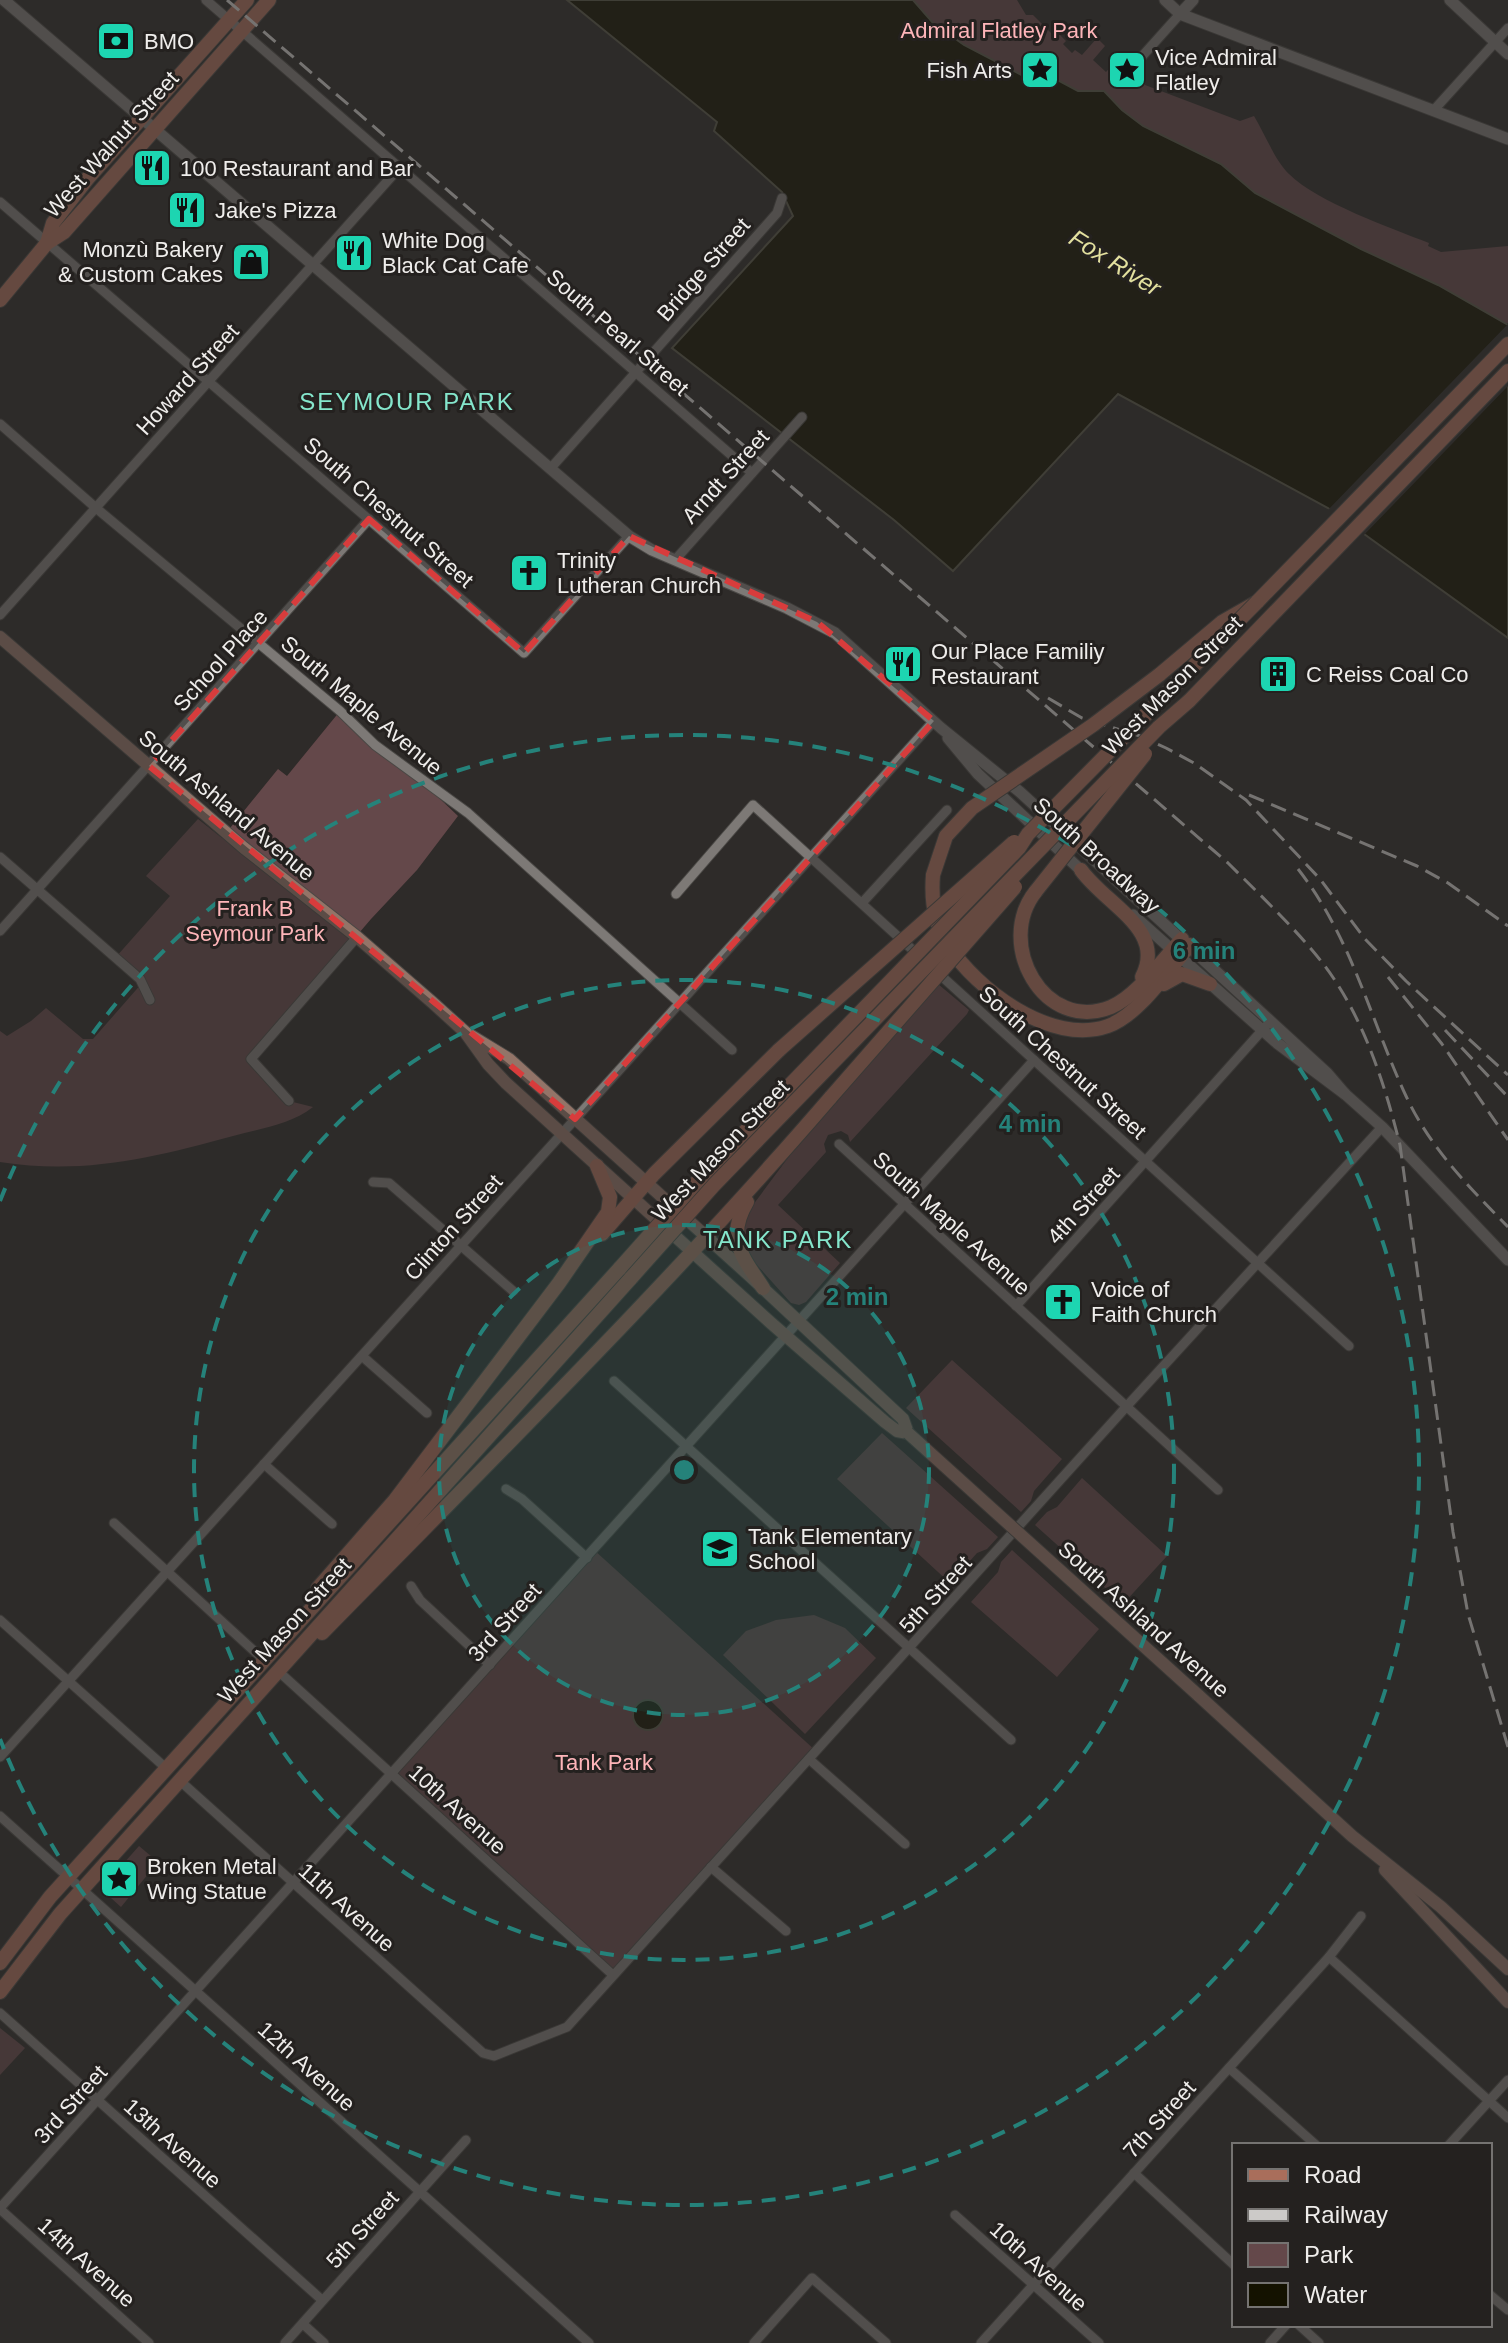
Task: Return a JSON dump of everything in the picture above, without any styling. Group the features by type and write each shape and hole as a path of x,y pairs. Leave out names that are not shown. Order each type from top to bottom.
{"main road":[{"name":"West Walnut Street","path":"47,243 53,223 88,178 247,0"},
{"name":"West Walnut Street","path":"0,300 47,243 64,232 269,0"},
{"path":"1485,365 1508,336"},
{"name":"West Mason Street","path":"0,1992 60,1914 179,1780 275,1665 625,1273 703,1175 1019,848 1028,834 1508,344"},
{"name":"West Mason Street","path":"0,1963 67,1877 167,1769 275,1665 277,1648 625,1273 1159,727 1189,701 1508,371"},
{"path":"1210,984 1193,976 1176,975 1145,1004 1107,1026 1079,1029 1046,1023 1012,1006 977,979 948,945 933,907 933,875 946,836 972,808 1093,725 1222,622 1257,602"},
{"name":"South Ashland Avenue","path":"0,637 250,853 357,937 465,1032 509,1059 903,1419 908,1433"},
{"path":"1181,948 1129,995 1104,1009 1079,1010 1051,999 1031,979 1019,941 1023,914 1031,898 1189,701"},
{"path":"559,1283 646,1183 779,1050 1012,843 1028,834"},
{"path":"275,1665 308,1648 707,1238 1005,899 1048,841"},
{"path":"1081,870 1095,889 1139,928 1149,945 1148,965 1129,995"},
{"path":"1134,1011 1181,948"},
{"name":"South Ashland Avenue","path":"465,1032 493,1070 632,1198 892,1428 908,1433 1352,1836 1441,1907 1508,1969"},
{"path":"277,1648 299,1611 395,1500 559,1283 608,1212 610,1197 597,1166"},
{"path":"759,1181 740,1214 736,1230 741,1253 763,1288"},
{"name":"South Ashland Avenue","path":"1352,1836 1508,2002"}],"street":[{"name":"South Broadway","path":"4,0 629,536 675,560 826,627 854,648 1020,792 1181,948 1210,984 1262,1031 1345,1094"},
{"name":"South Pearl Street","path":"206,0 638,371 752,473"},
{"path":"1165,0 1180,14 1508,139"},
{"path":"1137,62 1193,0"},
{"path":"1450,0 1508,54"},
{"path":"1433,111 1508,28"},
{"name":"Howard Street","path":"0,615 400,167"},
{"name":"Bridge Street","path":"550,469 777,213 782,198"},
{"name":"South Chestnut Street","path":"0,202 524,653 629,536"},
{"name":"Arndt Street","path":"675,560 802,417"},
{"name":"South Maple Avenue","path":"0,424 375,745 468,813 732,1050"},
{"name":"School Place","path":"0,931 369,519"},
{"name":"South Broadway","path":"938,724 972,767 1081,870 1271,1021 1382,1127 1508,1260"},
{"name":"Clinton Street","path":"0,1757 811,857 938,724"},
{"name":"South Chestnut Street","path":"676,894 753,805 1349,1346"},
{"path":"862,903 947,810"},
{"path":"0,857 140,979 150,1000"},
{"path":"289,1101 251,1059 357,937"},
{"name":"4th Street","path":"1016,1306 1271,1021"},
{"name":"3rd Street","path":"0,2208 1034,1060"},
{"name":"5th Street","path":"494,2056 567,2027 1382,1127"},
{"name":"South Maple Avenue","path":"839,1144 1218,1490"},
{"path":"373,1182 389,1183 513,1291"},
{"path":"362,1356 427,1413"},
{"path":"614,1381 1011,1740"},
{"path":"264,1464 332,1524"},
{"path":"506,1489 522,1499 587,1558"},
{"name":"10th Avenue","path":"114,1523 275,1665 613,1975"},
{"path":"411,1586 420,1600 490,1665"},
{"path":"0,1620 167,1769"},
{"path":"809,1759 905,1844"},
{"name":"11th Avenue","path":"179,1780 483,2053 494,2056"},
{"name":"12th Avenue","path":"0,1816 589,2343"},
{"path":"711,1867 786,1931"},
{"name":"7th Street","path":"981,2343 1329,1957 1361,1916"},
{"path":"1329,1957 1508,2118"},
{"name":"13th Avenue","path":"0,2013 322,2300"},
{"path":"1229,2068 1314,2143"},
{"path":"1451,2143 1508,2080"},
{"name":"5th Street","path":"285,2343 466,2140"},
{"path":"1134,2173 1232,2263"},
{"name":"14th Avenue","path":"0,2208 149,2343"},
{"name":"10th Avenue","path":"955,2215 1099,2343"},
{"path":"754,2343 812,2278 886,2343"},
{"path":"1492,2297 1508,2310"},
{"path":"303,2324 324,2343"},
{"path":"1270,2343 1284,2327"},
{"path":"1301,2327 1319,2343"}],"highlighted area":[{"path":"369,519 524,653 629,536 817,622 934,721 575,1119 149,766"}],"green space":[{"name":"Admiral Flatley Park","path":"913,0 1017,0 1026,15 1033,15 1053,35 1060,35 1066,41 1063,44 1072,53 1075,50 1082,55 1097,38 1105,46 1093,60 1106,72 1123,54 1146,79 1145,85 1240,121 1254,116 1274,154 1289,174 1336,204 1429,243 1428,246 1441,252 1508,246 1508,323 1502,323 1438,285 1361,249 1255,193 1221,164 1143,126 1104,91 1078,91 1052,77 1041,85 964,45 933,23"},
{"name":"Frank B Seymour Park","path":"340,711 458,816 417,870 252,1058 289,1101 313,1107 275,1125 118,1162 60,1167 0,1162 0,1031 7,1036 46,1008 83,1039 93,1039 143,982 116,957 170,896 146,876 198,819 222,838 278,769 287,776"},
{"path":"938,984 969,1010 967,1014 850,1142 848,1135 841,1131 828,1135 824,1144 826,1152 778,1205 840,1263 806,1302 799,1305 791,1303 748,1255 741,1236 747,1213 802,1139"},
{"path":"952,1360 1062,1459 1034,1491 1031,1501 1021,1512 906,1408"},
{"path":"882,1433 998,1537 987,1549 977,1553 950,1583 837,1479"},
{"path":"1082,1478 1167,1556 1123,1604 1035,1525 1047,1512 1057,1507"},
{"name":"Tank Park","path":"594,1550 816,1751 613,1975 392,1773"},
{"path":"1012,1550 1099,1629 1057,1677 971,1602 998,1572 1001,1562"},
{"path":"814,1615 845,1628 876,1658 805,1734 723,1655 746,1631 776,1620"},
{"path":"139,1846 158,1862 121,1907 101,1889"},
{"path":"0,2028 25,2048 0,2075"}],"water":[{"name":"Fox River","path":"567,0 913,0 933,23 964,45 1041,85 1052,77 1078,91 1104,91 1143,126 1221,164 1255,193 1361,249 1438,285 1508,325 1508,638 1328,508 1118,394 953,571 894,520 672,348 793,216 782,192 714,131 717,122"},
{"path":"648,1700 659,1704 663,1715 659,1726 648,1730 637,1726 633,1715 637,1704"}],"pier":[{"path":"1508,324 1508,386 1362,537 1326,512"}],"railway":[{"path":"227,0 1228,863 1288,923 1336,981 1370,1048 1400,1145 1453,1532 1468,1614 1508,1747"},
{"path":"1048,698 1082,718 1140,736 1166,748 1194,763 1246,800 1320,879 1365,939 1508,1075"},
{"path":"1249,795 1417,866 1448,883 1508,926"},
{"path":"1298,869 1333,923 1416,1115 1451,1166 1508,1227"},
{"path":"1388,977 1442,1044 1508,1140"},
{"path":"1445,1030 1508,1097"}],"place":[{"name":"BMO","path":"116,41"},
{"name":"Fish Arts","path":"1040,70"},
{"name":"Vice Admiral Flatley","path":"1127,70"},
{"name":"100 Restaurant and Bar","path":"152,168"},
{"name":"Jake's Pizza","path":"187,210"},
{"name":"White Dog Black Cat Cafe","path":"354,253"},
{"name":"Monzù Bakery & Custom Cakes","path":"251,262"},
{"name":"Trinity Lutheran Church","path":"529,573"},
{"name":"Our Place Familiy Restaurant","path":"903,664"},
{"name":"C Reiss Coal Co","path":"1278,674"},
{"name":"Voice of Faith Church","path":"1063,1302"},
{"name":"Tank Elementary School","path":"720,1549"},
{"name":"Broken Metal Wing Statue","path":"119,1879"}],"district":[{"name":"SEYMOUR PARK","path":"407,402"},
{"name":"TANK PARK","path":"778,1240"}]}
